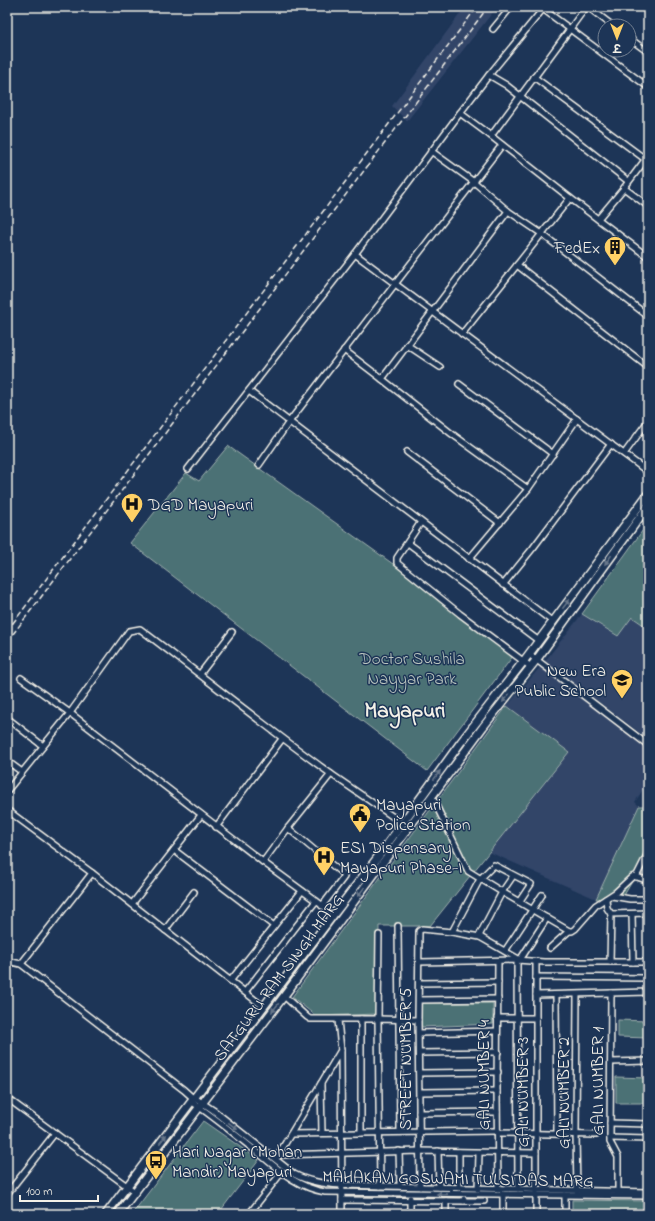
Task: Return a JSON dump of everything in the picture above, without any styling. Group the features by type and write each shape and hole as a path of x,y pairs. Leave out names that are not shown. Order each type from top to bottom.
{"main road":[{"name":"SATGURU RAM SINGH MARG","path":"106,1214 378,857 648,494"},
{"name":"SATGURU RAM SINGH MARG","path":"118,1214 284,996 483,727 531,667 648,506"}],"street":[{"path":"492,29 510,7"},
{"path":"491,136 587,7 603,18"},
{"path":"188,469 355,254 489,74 542,8 648,87"},
{"path":"637,44 648,52"},
{"path":"489,74 506,85 628,181"},
{"path":"534,77 647,157 598,219"},
{"path":"460,113 648,258"},
{"path":"259,465 289,422 502,145"},
{"path":"431,151 474,182 508,211 542,234 648,316"},
{"path":"624,188 648,206"},
{"path":"462,334 570,198"},
{"path":"382,378 431,311 508,211"},
{"path":"355,254 648,472"},
{"path":"517,264 648,367"},
{"path":"407,345 440,367"},
{"path":"344,350 382,378 452,434 528,489"},
{"path":"459,384 553,454"},
{"path":"249,392 553,622"},
{"path":"470,559 528,489 577,419"},
{"path":"624,454 648,421"},
{"path":"503,585 533,548 611,444"},
{"path":"407,452 500,523"},
{"path":"421,522 398,558 397,563 460,614 531,667"},
{"path":"408,543 539,641"},
{"path":"7,791 70,713 129,631 140,630 200,674 282,739 402,823"},
{"path":"200,674 232,632"},
{"path":"529,654 648,745"},
{"path":"21,678 70,713 216,827 334,914"},
{"path":"7,718 43,746"},
{"path":"216,827 282,739"},
{"path":"7,761 22,772"},
{"path":"263,862 331,774"},
{"path":"432,797 468,871 569,931"},
{"path":"7,810 92,873 264,1006"},
{"path":"132,904 201,815"},
{"path":"288,828 344,875 344,878 322,906"},
{"path":"174,850 274,926"},
{"path":"636,877 646,863 648,853"},
{"path":"519,902 530,884 494,865 480,879 452,932 480,937 519,960"},
{"path":"21,964 92,873"},
{"path":"480,937 480,934 502,892 513,876"},
{"path":"550,948 569,931 575,929 596,905 612,896 632,877 648,879"},
{"path":"231,980 302,891"},
{"path":"165,930 194,892"},
{"path":"505,951 542,895"},
{"path":"612,896 630,899 648,899"},
{"path":"606,899 607,908 611,914 610,962"},
{"path":"245,992 316,901"},
{"path":"611,914 648,913"},
{"path":"632,914 633,962"},
{"path":"518,1189 519,960 547,918"},
{"path":"398,926 400,1132"},
{"name":"STREET NUMBER 5","path":"420,1187 418,1020 419,931 422,929 452,932"},
{"path":"379,935 378,1019 380,1186"},
{"path":"419,962 519,960 648,962"},
{"path":"7,961 21,964 184,1090 200,1105"},
{"name":"GALI NUMBER 4","path":"498,961 498,1189"},
{"name":"GALI NUMBER 3","path":"536,961 536,1214"},
{"path":"536,977 648,978"},
{"path":"419,983 498,982"},
{"path":"536,995 648,992"},
{"name":"GALI NUMBER 1","path":"611,993 610,1144 618,1157 618,1193"},
{"path":"556,995 557,1134"},
{"name":"GALI NUMBER 2","path":"577,995 577,1191"},
{"path":"284,996 307,1017 314,1019 418,1020"},
{"path":"419,1000 498,999"},
{"path":"497,1018 536,1018"},
{"path":"360,1133 361,1019"},
{"path":"338,1020 341,1050 342,1214"},
{"path":"419,1033 498,1032"},
{"path":"277,1158 341,1050"},
{"path":"419,1053 498,1052"},
{"path":"611,1062 648,1061"},
{"path":"419,1073 498,1072"},
{"path":"321,1083 322,1133"},
{"path":"420,1092 497,1091"},
{"path":"7,1098 135,1192"},
{"name":"MAHAKAVI GOSWAMI TULSIDAS MARG","path":"200,1105 213,1110 277,1158 294,1174 315,1183 341,1185 518,1189 565,1194 648,1192"},
{"name":"MAHAKAVI GOSWAMI TULSIDAS MARG","path":"200,1105 282,1172 298,1182 325,1192 503,1194 577,1191 648,1196"},
{"path":"419,1113 497,1112"},
{"path":"610,1123 648,1124"},
{"path":"291,1134 497,1132 596,1135"},
{"path":"7,1194 55,1133"},
{"path":"610,1138 648,1139"},
{"path":"277,1158 399,1151 536,1153"},
{"path":"399,1151 400,1186"},
{"path":"438,1151 439,1187"},
{"path":"458,1152 459,1188"},
{"path":"478,1152 478,1188"},
{"path":"249,1214 282,1172"},
{"path":"410,1214 411,1187"},
{"path":"464,1194 464,1201"},
{"path":"503,1194 503,1214"},
{"path":"565,1194 565,1214"},
{"path":"342,1200 484,1201"},
{"path":"446,1201 446,1214"},
{"path":"644,1214 648,1212"}],"shaded area":[{"path":"465,7 497,7 407,121 392,106"},
{"name":"New Era Public School","path":"582,614 617,636 632,617 648,628 648,739 545,661"},
{"path":"541,666 648,748 648,782 635,802 639,806 596,899 489,852 568,753 507,706"}],"green space":[{"name":"Doctor Sushila Nayyar Park","path":"228,446 516,652 427,771 130,543 186,473 199,481"},
{"path":"648,523 648,628 632,617 618,636 582,614"},
{"name":"Doctor Sushila Nayyar Park","path":"507,706 569,752 430,926 379,926 378,1014 316,1016 292,997"},
{"path":"639,806 648,806 648,854 623,897 612,900 596,899"},
{"path":"421,1003 493,1003 493,1024 421,1027"},
{"path":"618,1020 648,1021 648,1038 618,1037"},
{"path":"616,1077 648,1078 648,1103 616,1103"},
{"path":"203,1121 259,1160 218,1214 132,1214"},
{"path":"572,1200 648,1201 648,1209 635,1214 572,1214"}],"railway":[{"path":"7,631 477,7"},
{"path":"7,642 488,7"}],"place":[{"name":"FedEx","path":"615,266"},
{"name":"DGD Mayapuri","path":"132,524"},
{"name":"New Era Public School","path":"622,700"},
{"name":"Mayapuri Police Station","path":"360,834"},
{"name":"ESI Dispensary Mayapuri Phase-I","path":"324,876"},
{"name":"Hari Nagar (Mohan Mandir) Mayapuri","path":"156,1180"}],"district":[{"name":"Mayapuri","path":"405,710"}]}
